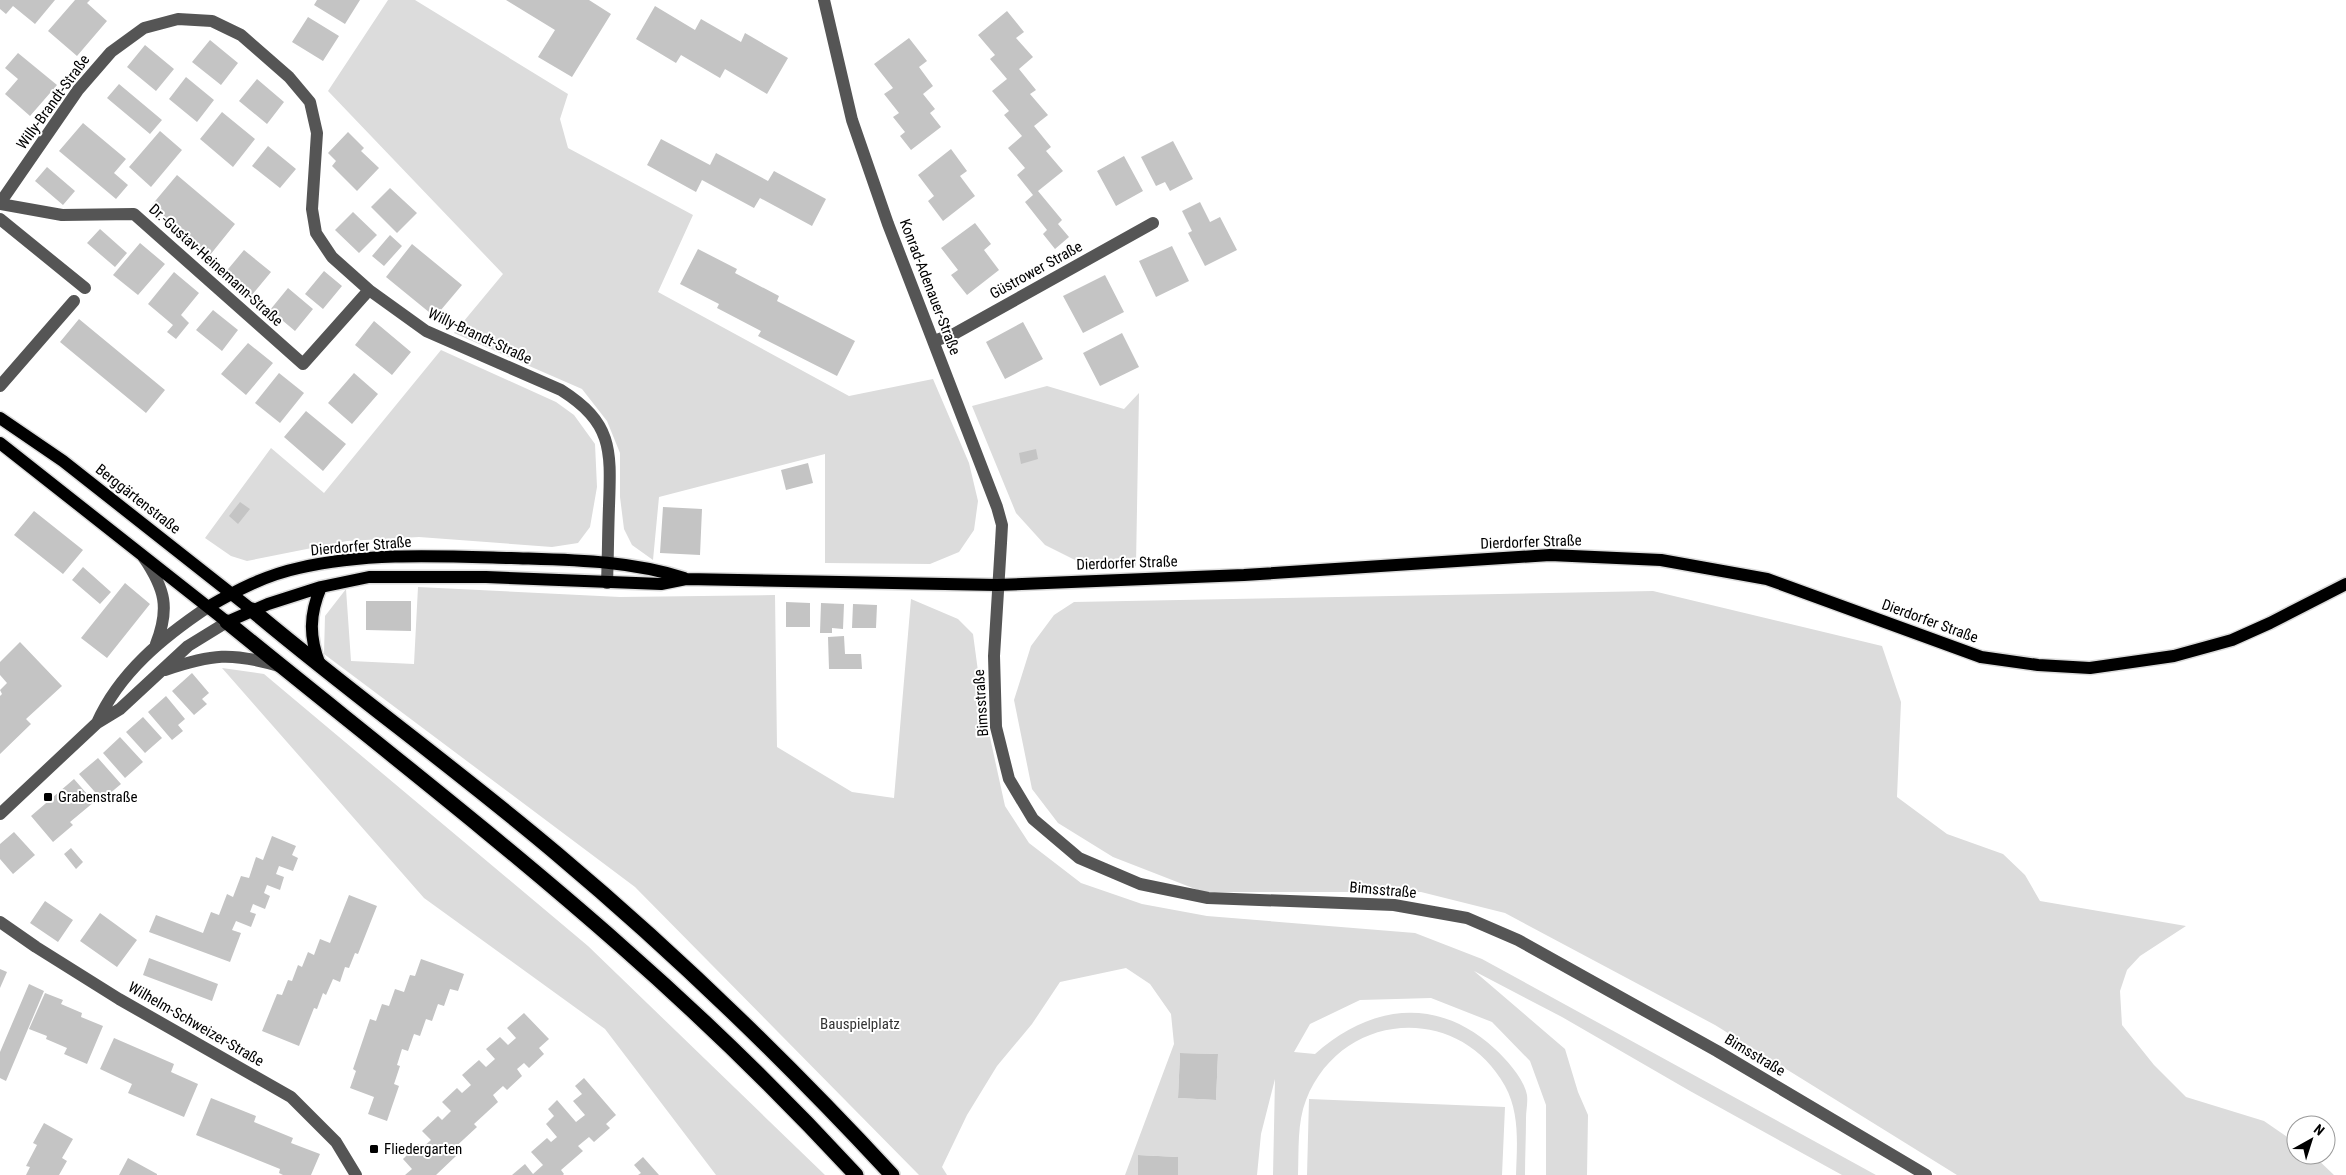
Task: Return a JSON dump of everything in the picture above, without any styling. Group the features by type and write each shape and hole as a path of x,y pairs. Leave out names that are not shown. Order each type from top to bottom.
{"highway":[{"path":"252,610 320,666 505,811 631,917 736,1014 892,1175"},
{"path":"226,622 517,858 621,946 737,1053 803,1118 856,1175"}],"main road":[{"name":"Berggärtenstraße","path":"0,418 63,461 252,610"},
{"path":"0,443 226,622"},
{"name":"Dierdorfer Straße","path":"226,622 252,610 321,587 368,577 407,576 661,584 686,579 997,585 1244,575 1550,555 1661,560 1767,579 1981,657 2038,666 2090,668 2174,656 2232,640 2346,584"},
{"name":"Dierdorfer Straße","path":"208,607 232,593 287,571 332,561 452,557 608,562 657,569 686,579"},
{"path":"320,666 314,650 311,619 321,587"}],"street":[{"name":"Konrad-Adenauer-Straße","path":"824,0 852,120 888,224 997,507 1002,525 997,585"},
{"name":"Willy-Brandt-Straße","path":"0,204 78,90 111,52 144,28 178,19 212,21 241,35 290,77 310,102 317,133 312,209 316,233 332,257 369,290 426,331 561,390 587,409 601,429 611,459 607,582"},
{"name":"Dr.-Gustav-Heinemann-Straße","path":"0,204 62,215 134,214 303,364 369,290"},
{"path":"0,219 85,288"},
{"name":"Güstrower Straße","path":"934,341 954,334 1153,224"},
{"path":"0,386 74,300"},
{"path":"141,554 162,588 165,606 162,631 156,645"},
{"name":"Bimsstraße","path":"997,585 994,656 996,727 1009,779 1033,819 1079,858 1140,884 1208,898 1394,905 1467,918 1518,940 1709,1046 1926,1175"},
{"name":"Dierdorfer Straße","path":"97,723 117,687 156,645 208,607"},
{"name":"Dierdorfer Straße","path":"0,814 97,723 120,709 160,671 202,636 226,622"},
{"path":"160,671 199,659 224,655 246,657 283,668"},
{"name":"Wilhelm-Schweizer-Straße","path":"0,922 36,948 119,999 292,1097 336,1142 356,1175"}],"green space":[{"path":"388,0 415,0 568,94 560,119 568,148 693,215 658,292 849,396 933,379 969,463 978,501 974,530 959,552 930,564 825,563 825,454 659,497 653,560 632,545 624,529 620,497 620,453 607,421 582,389 454,333 503,274 328,91"},
{"path":"441,350 556,402 574,415 595,444 597,487 590,527 578,543 552,547 419,537 347,541 247,561 231,556 205,538 271,448 324,493"},
{"path":"1047,386 1124,409 1139,393 1136,566 1081,563 1045,545 1016,513 972,406"},
{"name":"Bauspielplatz","path":"418,587 620,597 775,595 777,747 852,792 894,798 911,599 958,619 973,634 982,701 1005,806 1029,843 1081,883 1142,904 1207,916 1415,933 1482,959 1876,1175 1842,1175 1690,1091 1562,1017 1474,971 1565,1049 1578,1092 1588,1115 1587,1175 1546,1175 1546,1105 1530,1061 1492,1022 1431,998 1360,1000 1310,1024 1294,1052 1315,1054 1336,1037 1382,1016 1405,1013 1428,1014 1451,1020 1473,1032 1495,1049 1519,1076 1527,1095 1525,1175 1516,1175 1516,1129 1510,1096 1505,1086 1484,1059 1459,1040 1431,1030 1401,1028 1372,1034 1345,1048 1323,1070 1303,1109 1299,1137 1298,1175 1273,1175 1275,1079 1261,1134 1257,1175 1178,1175 1178,1157 1139,1155 1138,1175 1125,1175 1174,1044 1171,1014 1150,984 1126,968 1060,982 1032,1024 997,1066 967,1115 942,1167 947,1175 919,1175 635,887 324,654 325,616 346,589 351,661 414,664","holes":["1180,1053 1218,1054 1216,1100 1178,1098"]},
{"path":"1653,591 1882,646 1901,702 1897,797 1947,834 2003,854 2025,875 2040,901 2186,926 2140,956 2127,970 2120,991 2122,1025 2154,1065 2186,1097 2264,1121 2286,1136 2286,1165 2324,1165 2334,1175 1957,1175 1715,1025 1505,913 1421,892 1203,892 1113,857 1058,823 1032,789 1014,700 1031,646 1054,615 1074,602"},
{"path":"222,668 264,674 588,946 825,1175 716,1175 605,1029 424,898"},
{"path":"1309,1099 1505,1107 1502,1175 1307,1175"}],"building":[{"path":"0,0 55,0 35,24 13,6 6,14 0,9"},
{"path":"75,0 90,0 87,3 107,21 77,56 48,31"},
{"path":"317,0 360,0 345,24 314,5"},
{"path":"506,0 589,0 611,14 572,77 538,57 555,30"},
{"path":"655,6 695,30 701,19 741,42 745,33 788,58 767,94 725,69 720,78 681,55 676,63 636,39"},
{"path":"1007,11 1024,32 1016,38 1033,57 1019,69 1036,90 1030,94 1048,115 1034,126 1051,147 1046,151 1063,171 1038,191 1062,220 1058,224 1069,237 1055,249 1043,234 1047,230 1025,202 1033,195 1017,175 1025,168 1008,148 1022,136 1004,115 1009,111 992,91 1007,79 990,59 995,55 978,35"},
{"path":"308,17 339,36 323,61 292,42"},
{"path":"909,38 927,61 919,67 933,86 923,94 935,109 930,113 941,127 911,150 900,136 905,132 893,117 899,113 884,94 893,88 874,64"},
{"path":"210,40 238,63 221,85 192,62"},
{"path":"145,45 174,69 156,91 127,67"},
{"path":"18,53 57,85 30,116 5,94 18,79 5,68"},
{"path":"186,77 214,100 197,122 169,99"},
{"path":"257,79 284,102 267,124 239,101"},
{"path":"119,84 162,120 150,134 107,98"},
{"path":"222,112 255,139 233,167 200,139"},
{"path":"83,123 126,159 114,173 128,185 116,199 59,151"},
{"path":"160,131 182,150 151,187 129,167"},
{"path":"348,132 364,148 361,151 379,168 357,191 332,166 336,161 328,153"},
{"path":"661,139 710,165 716,153 768,181 774,171 826,199 812,226 760,198 754,208 702,180 696,192 647,165"},
{"path":"1173,141 1193,179 1170,191 1165,182 1156,186 1141,157"},
{"path":"268,146 296,169 280,188 252,166"},
{"path":"951,149 967,171 960,176 975,196 943,221 928,201 934,196 918,175"},
{"path":"1124,156 1143,191 1116,206 1097,171"},
{"path":"47,167 75,191 63,205 35,181"},
{"path":"177,175 235,224 210,255 151,206"},
{"path":"390,188 417,213 397,233 371,207"},
{"path":"1200,202 1210,222 1220,217 1237,250 1205,266 1188,233 1192,231 1182,211"},
{"path":"353,212 377,235 359,253 335,230"},
{"path":"975,223 991,244 984,250 999,270 967,295 951,275 958,270 941,248"},
{"path":"100,229 127,253 115,267 87,243"},
{"path":"390,235 402,246 384,266 372,256"},
{"path":"140,243 165,264 138,295 113,275"},
{"path":"412,244 462,285 435,317 386,277"},
{"path":"1172,246 1189,281 1156,297 1139,261"},
{"path":"698,249 737,269 735,273 779,296 777,301 855,341 837,376 758,336 761,331 717,308 719,304 680,284"},
{"path":"244,250 271,272 251,296 224,274"},
{"path":"324,271 342,286 323,309 305,294"},
{"path":"174,272 199,293 181,315 189,323 176,339 167,332 173,325 148,304"},
{"path":"1105,275 1124,312 1083,333 1063,296"},
{"path":"288,288 313,309 295,331 270,310"},
{"path":"213,310 238,330 222,351 196,330"},
{"path":"79,319 165,390 146,413 60,342"},
{"path":"374,321 411,352 392,375 355,345"},
{"path":"1023,322 1043,359 1005,379 986,342"},
{"path":"1122,333 1139,367 1100,386 1083,353"},
{"path":"248,343 273,363 246,395 221,374"},
{"path":"279,373 304,393 280,423 255,403"},
{"path":"354,373 378,394 352,424 328,403"},
{"path":"306,411 346,444 323,471 284,437"},
{"path":"1036,449 1038,459 1021,464 1019,453"},
{"path":"808,463 813,483 786,490 781,470"},
{"path":"240,502 250,509 238,524 229,516"},
{"path":"663,507 702,509 700,555 660,553"},
{"path":"34,511 83,550 63,574 14,535"},
{"path":"83,567 111,592 100,604 72,580"},
{"path":"125,583 150,604 107,658 81,638"},
{"path":"366,601 411,601 411,631 366,630"},
{"path":"786,602 810,603 810,627 786,627"},
{"path":"821,603 844,604 843,629 832,628 832,633 820,633"},
{"path":"853,604 877,605 876,628 852,628"},
{"path":"844,636 845,654 861,654 862,669 829,669 828,637"},
{"path":"20,642 62,686 26,719 31,724 0,754 0,696 2,694 0,690 7,683 0,675 0,662"},
{"path":"192,673 209,693 202,699 207,704 194,715 172,691"},
{"path":"166,696 185,719 178,725 183,731 172,740 148,712"},
{"path":"143,717 162,738 145,753 126,732"},
{"path":"120,737 143,762 125,778 103,753"},
{"path":"98,758 121,784 102,800 79,774"},
{"path":"74,779 94,802 70,822 73,825 53,842 31,816"},
{"path":"14,832 35,855 13,874 0,859 0,844"},
{"path":"272,836 296,846 292,855 298,858 293,871 279,866 276,874 284,877 280,890 267,885 264,893 270,896 265,909 253,904 250,912 256,914 251,927 236,921 232,930 241,933 230,962 149,932 156,915 203,933 211,912 219,915 227,894 233,897 241,876 249,878 256,857 263,860"},
{"path":"71,848 83,862 76,869 64,854"},
{"path":"349,895 377,906 358,954 355,953 349,968 345,967 340,982 333,979 326,995 323,993 317,1009 314,1008 299,1046 262,1031 277,994 282,995 288,980 292,981 298,965 302,967 308,952 314,955 320,939 330,943"},
{"path":"45,901 73,920 58,942 30,923"},
{"path":"100,913 137,940 117,967 80,941"},
{"path":"149,958 218,984 212,1001 143,975"},
{"path":"421,959 464,974 458,991 450,989 444,1006 438,1004 432,1021 426,1019 420,1036 414,1034 408,1051 402,1049 397,1065 400,1066 394,1084 399,1086 387,1121 368,1114 374,1097 350,1088 356,1071 353,1069 370,1019 376,1021 382,1004 389,1006 395,989 404,992 410,975 415,976"},
{"path":"0,969 7,972 0,988"},
{"path":"29,984 44,991 6,1081 0,1078 0,1052"},
{"path":"45,993 63,1000 61,1004 82,1013 81,1017 103,1026 87,1064 64,1054 67,1048 46,1039 47,1036 29,1029"},
{"path":"524,1013 549,1039 539,1048 544,1054 529,1068 524,1063 517,1069 522,1076 507,1090 503,1086 493,1095 498,1102 474,1124 477,1127 451,1151 456,1156 436,1175 405,1175 412,1169 403,1159 418,1144 422,1148 431,1140 422,1131 438,1116 442,1120 451,1111 442,1102 457,1088 462,1093 471,1085 462,1075 479,1060 486,1067 495,1059 486,1049 500,1037 508,1045 516,1038 507,1028"},
{"path":"114,1038 174,1064 171,1072 198,1084 184,1117 128,1093 132,1084 100,1069"},
{"path":"1180,1053 1218,1054 1216,1100 1178,1098"},
{"path":"584,1078 616,1115 606,1124 610,1128 594,1142 589,1137 578,1146 583,1151 561,1170 563,1175 512,1175 525,1164 533,1174 543,1165 531,1152 547,1138 551,1142 557,1137 546,1124 554,1116 548,1109 557,1100 576,1122 585,1115 573,1101 582,1094 575,1086"},
{"path":"211,1098 256,1116 254,1122 293,1138 291,1143 320,1154 311,1175 283,1175 279,1173 280,1169 196,1135"},
{"path":"44,1123 73,1139 62,1158 67,1161 59,1175 26,1175 30,1167 26,1166 37,1145 33,1143"},
{"path":"1138,1155 1178,1157 1178,1175 1138,1175"},
{"path":"643,1157 659,1175 638,1175 641,1173 634,1165"},
{"path":"128,1158 157,1174 157,1175 119,1175"}],"place":[{"name":"Grabenstraße","path":"48,797"},
{"name":"Fliedergarten","path":"374,1149"}]}
